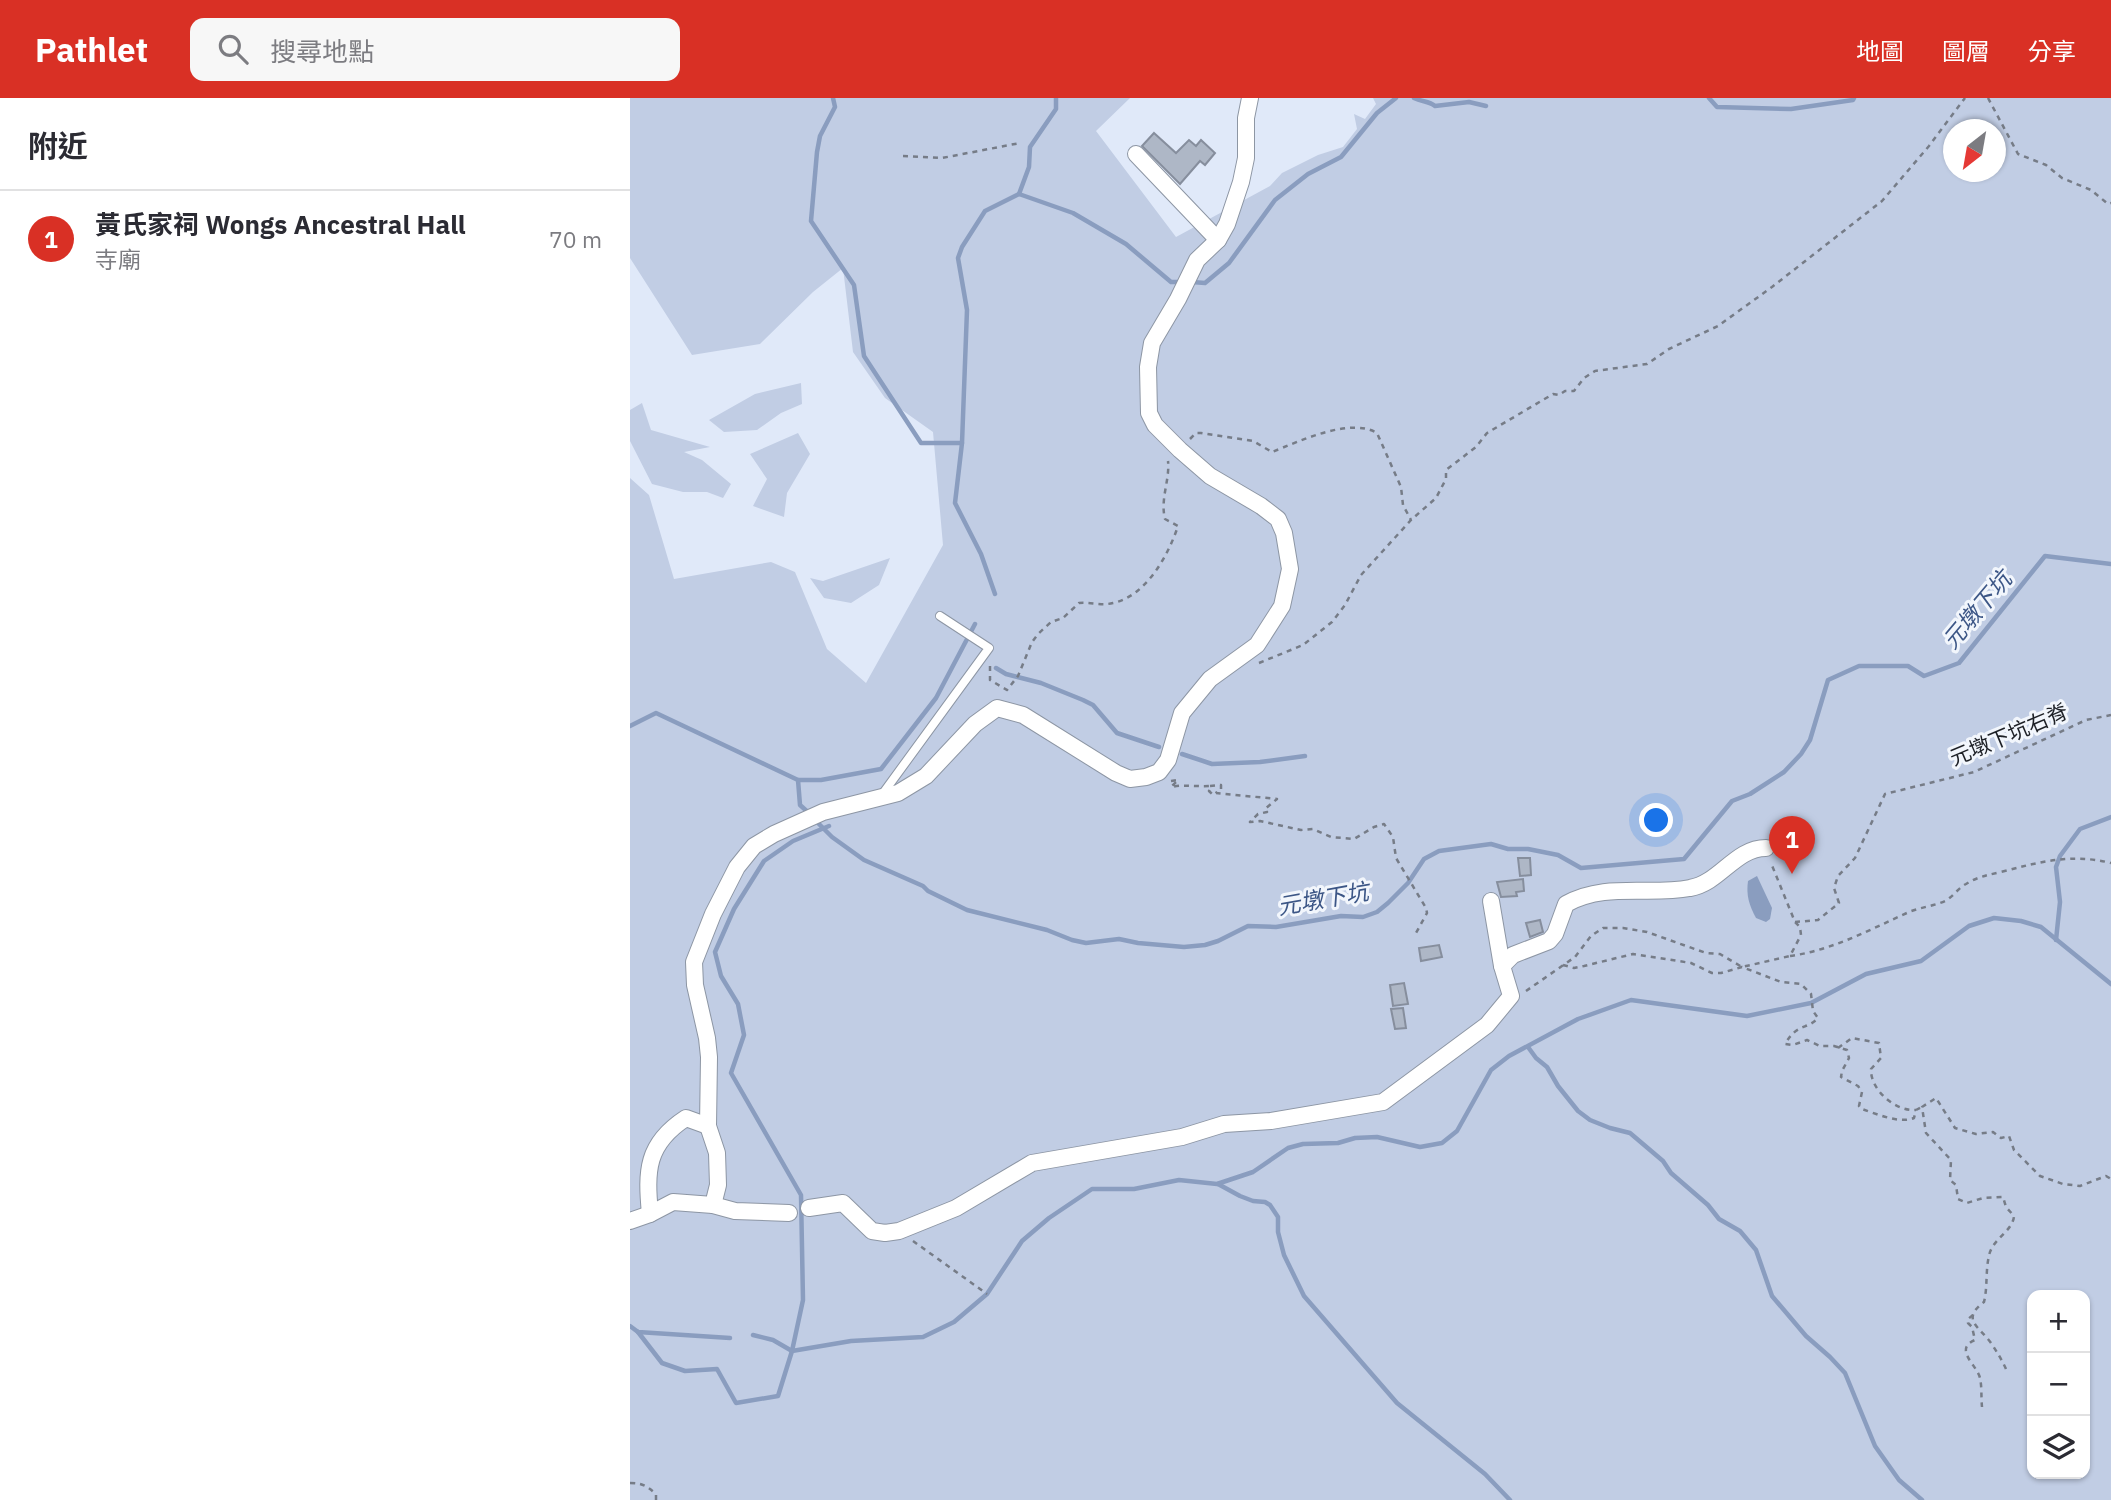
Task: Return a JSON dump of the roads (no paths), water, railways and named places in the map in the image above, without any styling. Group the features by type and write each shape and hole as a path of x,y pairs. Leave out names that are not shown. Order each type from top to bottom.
{"street":[{"path":"713,1205 718,1185 717,1153 708,1126 709,1057 695,985 694,962 701,941 737,867 754,846 823,812 898,793 926,776 975,724 997,708 1023,715 1130,779 1153,774 1168,761 1182,713 1210,679 1257,645 1282,606 1290,569 1284,533 1278,519 1210,476 1155,425 1149,413 1148,367 1152,343 1197,260 1218,240 1227,224 1246,158 1246,118 1250,98"},
{"path":"1136,154 1218,240"},
{"path":"1502,966 1513,955 1549,941 1555,934 1566,904 1578,897 1618,890 1689,888 1708,883 1746,852 1766,848"},
{"path":"809,1208 843,1203 872,1231 899,1231 956,1208 1032,1163 1182,1136 1224,1124 1271,1121 1383,1102 1487,1025 1511,996 1502,966 1491,901"},
{"path":"650,1214 649,1169 652,1154 660,1141 671,1128 686,1118 708,1126"},
{"path":"630,1221 673,1202 713,1205 735,1211 789,1213"}],"lane":[{"path":"880,798 989,648 940,617"}],"waterway":[{"path":"833,98 835,107 820,136 817,152 811,221 854,285 864,356 921,443 962,443"},
{"path":"1019,194 1029,167 1030,147 1056,109 1056,98"},
{"path":"1192,282 1205,283 1229,263 1275,200 1308,174 1341,157 1377,113 1396,98"},
{"path":"1414,98 1435,106 1469,102 1486,106"},
{"path":"1709,98 1717,107 1791,109 1854,98"},
{"path":"995,594 981,554 955,503 962,443 967,310 958,258 962,247 985,211 1019,194 1073,213 1126,244 1171,282 1183,282"},
{"name":"元墩下坑","path":"816,821 832,837 864,860 923,886 967,910 1047,930 1086,943 1119,939 1184,947 1218,941 1248,926 1276,927 1341,916 1363,917 1377,912 1388,903 1408,883 1424,859 1439,851 1491,844 1508,849 1528,849 1558,855 1581,868 1684,859 1732,801 1750,794 1784,772 1801,754 1810,740 1828,680 1859,666 1908,666 1924,676 1959,663 2045,556 2111,564"},
{"path":"630,726 656,713 798,780 821,780 881,769 936,698 975,624"},
{"path":"996,668 1006,674 1041,683 1083,700 1093,705 1117,733 1159,747"},
{"path":"1182,754 1212,764 1260,762 1305,756"},
{"name":"元墩下坑","path":"798,780 800,805 810,814"},
{"path":"2056,940 2060,902 2056,867 2060,856 2080,829 2111,817"},
{"path":"638,1332 662,1363 685,1371 717,1369 736,1403 778,1396 792,1351 803,1300 801,1195 731,1073 744,1035 738,1004 721,976 715,952 734,909 764,861 793,841 829,826"},
{"path":"753,1335 773,1340 792,1351 851,1341 923,1337 954,1322 987,1294 1022,1241 1049,1218 1092,1189 1134,1189 1179,1180 1217,1184 1253,1172 1288,1148 1303,1144 1338,1143 1355,1138 1377,1137 1420,1147 1442,1143 1457,1131 1491,1070 1509,1056 1578,1019 1631,1000 1747,1016 1811,1003 1866,974 1921,961 1969,926 1994,918 2021,921 2041,927 2111,984"},
{"path":"1528,1047 1547,1067 1578,1111 1590,1120 1630,1133 1663,1161 1671,1173 1708,1205 1719,1219 1740,1231 1756,1250 1772,1296 1806,1336 1845,1373 1875,1446 1899,1480 1922,1500"},
{"path":"1218,1184 1240,1196 1270,1205 1278,1217 1278,1232 1284,1255 1304,1296 1397,1403 1485,1474 1510,1500"},
{"path":"630,1326 638,1332 730,1338"}],"place":[{"name":"黃氏家祠 Wongs Ancestral Hall","path":"1792,874"}]}
